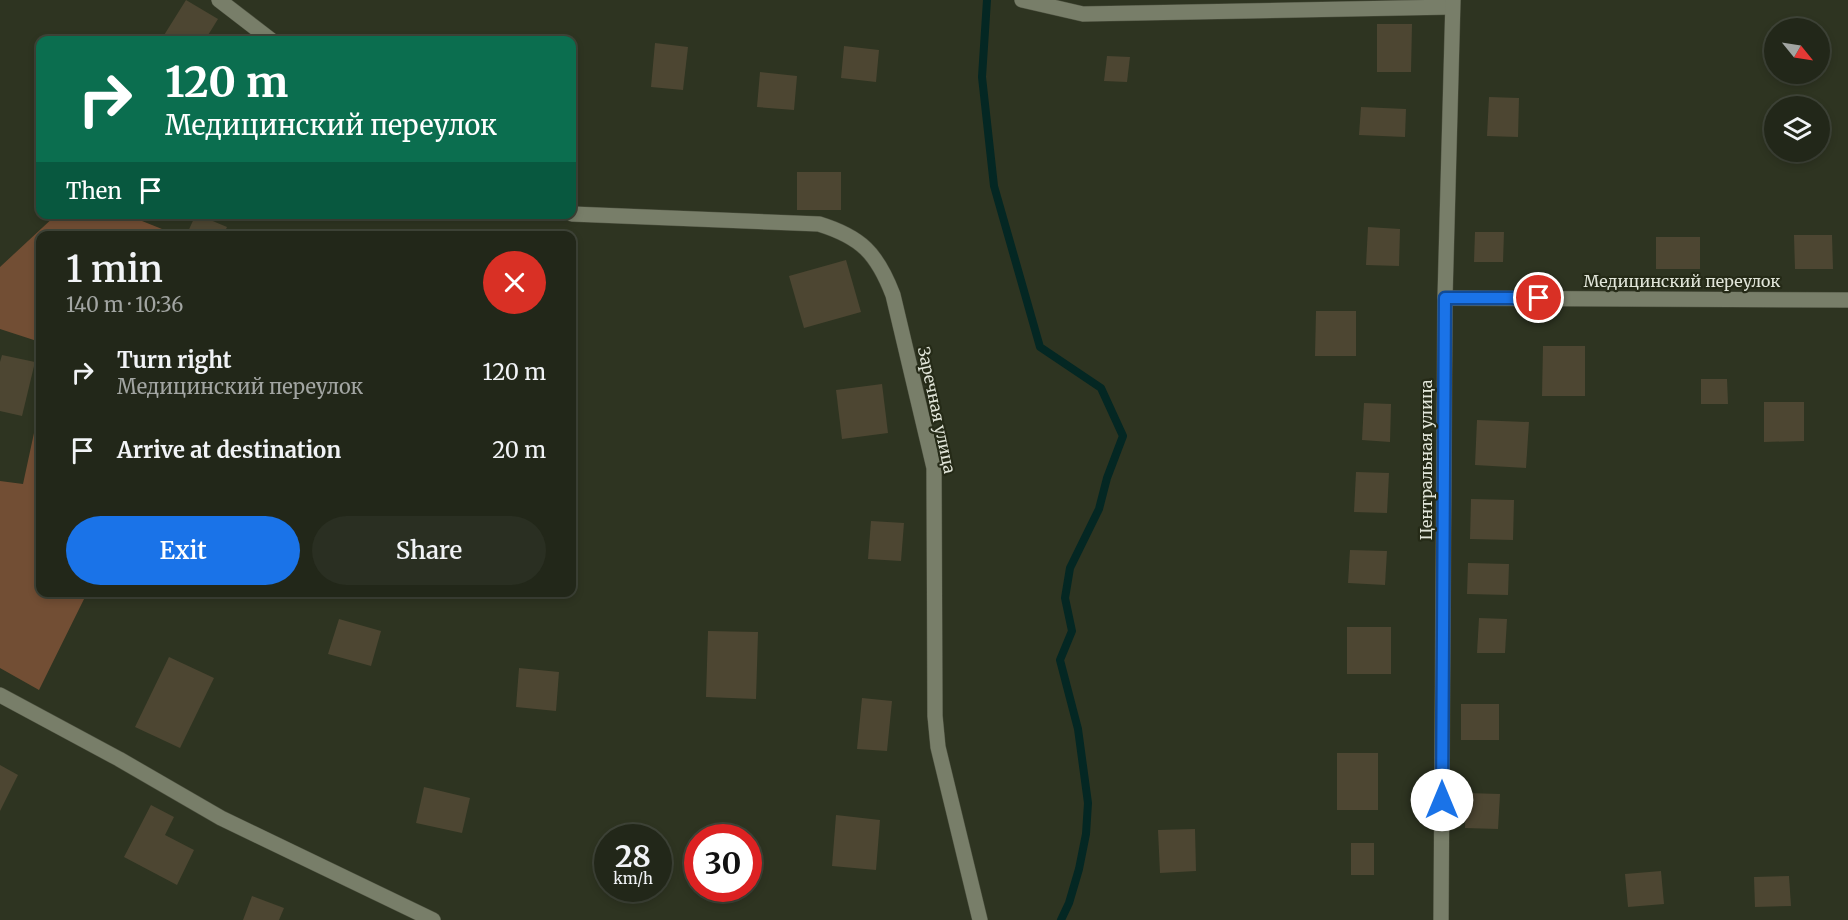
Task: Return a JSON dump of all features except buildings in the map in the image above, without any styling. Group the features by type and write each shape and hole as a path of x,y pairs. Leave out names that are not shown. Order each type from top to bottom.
{"street":[{"path":"219,0 265,36"},
{"path":"1022,0 1083,14 1453,3"},
{"name":"Центральная улица","path":"1441,920 1445,298 1453,3"},
{"name":"Заречная улица","path":"576,214 819,224 841,231 858,241 872,254 885,273 893,295 934,468 935,716 938,747 980,920"},
{"name":"Медицинский переулок","path":"1445,298 1848,300"},
{"path":"0,695 119,759 221,818 433,920"}],"shaded area":[{"path":"52,219 137,219 167,231 39,231"},
{"path":"36,234 36,341 0,329 0,267"},
{"path":"36,427 36,597 85,597 39,690 0,668 0,481 23,484"}],"waterway":[{"path":"987,0 982,77 994,186 1040,347 1101,388 1123,436 1107,478 1099,509 1070,568 1065,598 1072,631 1060,660 1078,729 1088,803 1086,834 1079,869 1069,903 1061,920"}],"route":[{"path":"1442,800 1445,298 1539,298"}]}
